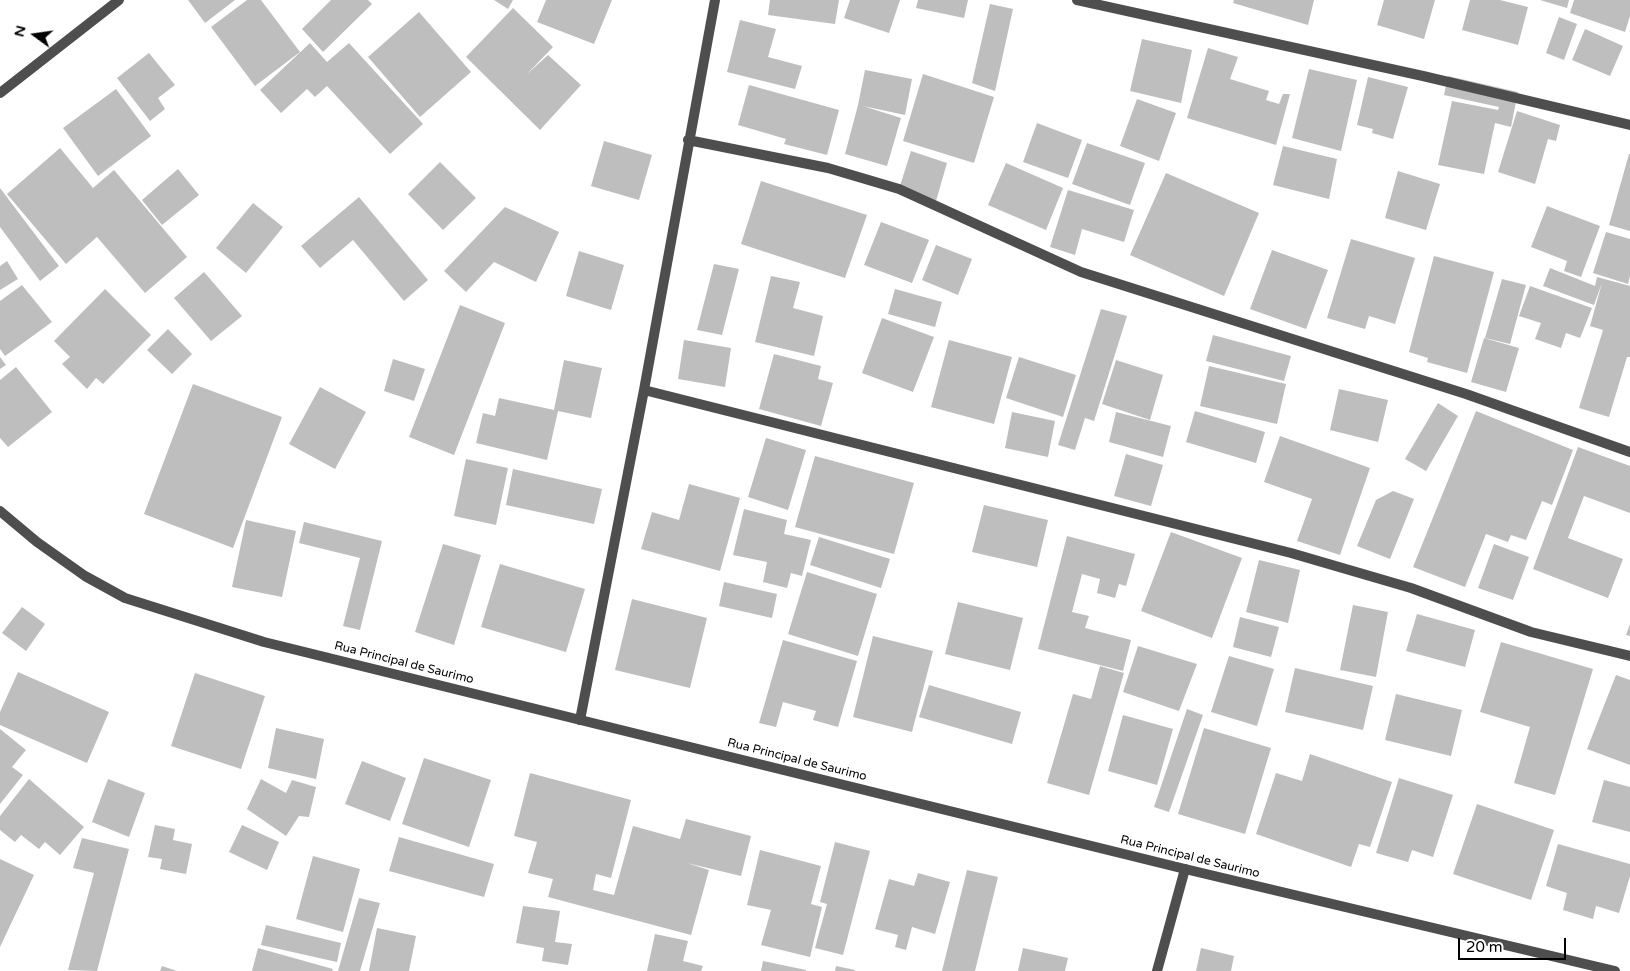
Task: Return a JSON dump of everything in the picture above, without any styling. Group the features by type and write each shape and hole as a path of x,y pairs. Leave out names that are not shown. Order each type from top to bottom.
{"street":[{"path":"0,93 119,0"},
{"path":"580,720 644,390 715,0"},
{"path":"1076,0 1423,76 1630,125"},
{"path":"688,140 828,168 899,189 1081,272 1466,394 1630,452"},
{"path":"644,390 1291,553 1411,588 1531,632 1630,656"},
{"name":"Rua Principal de Saurimo","path":"0,511 85,576 125,598 264,642 1185,869 1615,971"},
{"path":"1157,971 1185,869"}],"building":[{"path":"188,0 235,0 205,23"},
{"path":"247,0 261,0 300,52 255,86 211,27"},
{"path":"331,0 368,0 372,4 323,52 302,29"},
{"path":"494,0 513,0 508,9"},
{"path":"546,0 612,0 594,44 537,22"},
{"path":"770,0 839,0 835,24 768,15"},
{"path":"850,0 900,0 889,33 844,18"},
{"path":"918,0 968,0 964,18 916,8"},
{"path":"1234,0 1314,0 1308,25 1233,3"},
{"path":"1384,0 1435,0 1424,39 1377,25"},
{"path":"1470,0 1500,0 1528,7 1518,45 1462,30"},
{"path":"1540,0 1569,0 1567,8"},
{"path":"1574,0 1630,0 1630,16 1625,32 1570,13"},
{"path":"990,4 1013,9 995,91 972,83"},
{"path":"513,8 553,47 527,74 548,55 581,85 540,130 466,57"},
{"path":"419,12 471,72 420,117 368,57"},
{"path":"1559,17 1577,24 1564,60 1546,53"},
{"path":"740,20 776,29 768,57 802,66 795,89 727,72"},
{"path":"1585,29 1623,46 1610,76 1572,60"},
{"path":"1142,39 1192,50 1181,103 1130,91"},
{"path":"310,43 327,62 349,43 423,124 390,154 327,86 315,97 307,89 281,113 260,90"},
{"path":"1208,48 1238,57 1230,79 1269,91 1266,100 1279,104 1283,94 1290,94 1276,145 1187,118"},
{"path":"149,53 175,85 158,98 165,109 150,121 117,78"},
{"path":"1309,69 1357,80 1341,151 1292,138"},
{"path":"865,70 912,79 905,115 863,106 901,118 887,166 845,154"},
{"path":"923,74 994,97 974,163 903,141"},
{"path":"1448,76 1518,92 1511,127 1495,123 1484,174 1438,165 1452,101 1498,110 1499,107 1444,95"},
{"path":"1368,77 1408,87 1393,139 1372,133 1373,129 1357,125"},
{"path":"749,85 839,110 827,155 784,144 786,139 738,125"},
{"path":"116,89 151,136 98,176 63,128"},
{"path":"1137,99 1176,113 1159,161 1120,146"},
{"path":"1517,111 1560,125 1556,141 1548,139 1535,184 1498,172"},
{"path":"1037,123 1082,140 1068,178 1023,162"},
{"path":"604,141 652,155 639,200 591,186"},
{"path":"1087,143 1145,163 1130,205 1072,184"},
{"path":"1283,146 1337,159 1329,199 1273,185"},
{"path":"60,148 93,188 114,170 187,257 145,293 97,237 66,264 7,194"},
{"path":"911,151 947,163 936,201 899,189"},
{"path":"1630,154 1630,231 1609,225"},
{"path":"440,162 476,198 443,230 408,194"},
{"path":"1006,163 1063,188 1046,230 988,205"},
{"path":"178,169 199,195 162,225 142,200"},
{"path":"1398,171 1440,184 1426,230 1385,218"},
{"path":"1166,173 1259,213 1224,296 1130,255"},
{"path":"761,181 867,215 845,278 741,244"},
{"path":"0,188 59,266 40,281 0,227"},
{"path":"1068,190 1134,210 1124,242 1082,229 1075,255 1050,247"},
{"path":"359,197 428,280 404,301 353,240 320,268 301,246"},
{"path":"253,203 283,227 246,273 216,248"},
{"path":"1547,206 1600,226 1581,277 1564,271 1567,261 1531,247"},
{"path":"505,207 559,232 536,282 494,262 466,292 444,271"},
{"path":"881,222 929,240 912,283 864,265"},
{"path":"1606,232 1630,239 1630,276 1628,284 1593,273"},
{"path":"1351,239 1415,258 1395,324 1369,316 1365,329 1327,318"},
{"path":"936,245 972,259 958,295 922,280"},
{"path":"1272,250 1328,270 1306,329 1250,309"},
{"path":"579,251 624,265 611,310 566,296"},
{"path":"1434,256 1494,272 1467,373 1427,362 1428,358 1409,352"},
{"path":"7,261 18,279 0,290 0,266"},
{"path":"714,264 739,269 722,335 697,330"},
{"path":"1550,268 1595,286 1597,277 1630,286 1630,357 1627,357 1609,417 1579,408 1603,330 1590,326 1602,283 1594,305 1543,286"},
{"path":"204,272 242,316 211,341 174,298"},
{"path":"771,276 800,282 793,308 823,316 814,356 755,342"},
{"path":"1502,279 1526,285 1510,344 1485,338"},
{"path":"22,285 52,322 5,356 0,349 0,301"},
{"path":"1530,286 1592,308 1580,338 1566,333 1561,348 1535,339 1541,323 1519,316"},
{"path":"105,289 151,335 103,384 96,378 87,389 62,364 70,357 54,341"},
{"path":"895,289 942,302 935,327 888,314"},
{"path":"460,305 505,323 454,455 409,437"},
{"path":"1101,309 1127,316 1094,421 1085,418 1075,450 1058,445"},
{"path":"882,318 934,337 913,392 862,373"},
{"path":"168,329 192,354 172,374 147,350"},
{"path":"1213,335 1291,356 1284,381 1206,361"},
{"path":"1484,338 1519,348 1506,392 1471,382"},
{"path":"684,340 731,348 725,387 678,379"},
{"path":"949,340 1012,357 994,424 931,407"},
{"path":"774,354 821,366 818,379 833,383 821,426 759,409"},
{"path":"0,357 6,365 0,369"},
{"path":"1019,357 1076,375 1063,417 1006,398"},
{"path":"393,359 425,369 414,401 384,391"},
{"path":"564,360 602,368 591,418 558,411 547,460 476,443 483,413 495,416 499,398 554,410"},
{"path":"1116,360 1163,375 1150,420 1102,404"},
{"path":"1209,366 1286,384 1277,424 1200,406"},
{"path":"16,367 52,412 8,447 0,438 0,380"},
{"path":"193,384 282,417 233,548 144,514"},
{"path":"320,387 366,412 335,469 289,444"},
{"path":"1339,389 1388,400 1378,442 1330,430"},
{"path":"1438,403 1458,416 1426,471 1405,459"},
{"path":"1195,411 1265,432 1256,463 1186,442"},
{"path":"1476,411 1573,450 1552,505 1542,501 1526,540 1511,535 1508,542 1486,534 1465,587 1413,567"},
{"path":"1012,412 1055,421 1048,457 1005,448"},
{"path":"1116,412 1171,426 1163,457 1109,442"},
{"path":"1280,436 1370,468 1340,555 1297,541 1312,499 1264,482"},
{"path":"766,438 806,450 788,510 748,497"},
{"path":"1578,447 1630,466 1630,513 1584,496 1568,538 1623,559 1608,598 1533,569"},
{"path":"1126,454 1163,465 1151,506 1114,496"},
{"path":"815,456 914,483 894,554 795,527"},
{"path":"466,459 508,468 496,525 454,516"},
{"path":"513,469 602,489 594,524 506,505"},
{"path":"689,484 740,498 720,571 641,549 652,512 679,520"},
{"path":"1393,491 1414,499 1390,559 1357,546 1376,500"},
{"path":"984,505 1048,520 1037,567 972,552"},
{"path":"744,509 787,520 784,534 811,540 802,576 791,573 787,588 763,582 767,562 733,555"},
{"path":"246,520 296,531 282,597 232,587"},
{"path":"304,522 382,541 360,630 343,626 360,558 299,543"},
{"path":"1171,532 1242,558 1212,638 1141,611"},
{"path":"1067,536 1135,554 1126,586 1119,584 1115,598 1097,593 1100,579 1082,574 1072,612 1089,616 1085,628 1131,640 1123,671 1038,649"},
{"path":"819,537 890,559 881,588 810,565"},
{"path":"443,544 481,555 454,645 415,632"},
{"path":"1494,544 1529,557 1513,600 1478,588"},
{"path":"1259,560 1300,570 1288,623 1246,612"},
{"path":"500,564 585,589 566,652 481,627"},
{"path":"807,572 877,594 858,656 788,634"},
{"path":"724,582 777,594 772,618 719,606"},
{"path":"632,599 707,618 690,688 615,670"},
{"path":"958,602 1023,618 1010,670 945,654"},
{"path":"1353,605 1388,612 1376,677 1340,670"},
{"path":"22,607 45,624 26,651 2,633"},
{"path":"1417,614 1475,630 1465,667 1406,651"},
{"path":"1240,617 1279,627 1271,657 1233,647"},
{"path":"1630,624 1630,636 1626,635"},
{"path":"873,636 933,651 912,732 853,717"},
{"path":"783,640 857,661 838,727 813,720 816,711 783,702 776,727 759,723"},
{"path":"1501,642 1593,669 1555,795 1514,783 1530,727 1480,712"},
{"path":"1138,646 1197,664 1179,711 1123,692"},
{"path":"1229,656 1274,669 1257,726 1211,712"},
{"path":"1100,666 1124,673 1089,795 1047,783 1073,694 1091,699"},
{"path":"1295,668 1373,686 1363,730 1285,712"},
{"path":"18,672 109,712 87,763 0,725 0,712"},
{"path":"195,673 265,696 241,769 171,746"},
{"path":"1616,675 1630,680 1630,765 1587,749"},
{"path":"929,685 1021,712 1012,744 919,717"},
{"path":"1396,694 1462,710 1451,756 1385,740"},
{"path":"1187,709 1203,715 1169,812 1154,807"},
{"path":"1123,715 1173,729 1157,785 1108,771"},
{"path":"276,728 324,739 316,779 268,768"},
{"path":"1204,728 1271,748 1245,834 1178,814"},
{"path":"0,729 26,750 12,767 23,775 0,804"},
{"path":"1310,754 1392,782 1370,847 1359,844 1351,867 1256,834 1276,773 1302,781"},
{"path":"424,758 491,780 469,847 402,824"},
{"path":"362,761 406,778 390,821 345,804"},
{"path":"530,773 631,800 611,878 596,874 593,890 614,895 633,826 680,839 686,819 751,836 741,876 687,863 709,870 691,935 548,897 553,879 528,873 537,842 514,836"},
{"path":"1399,778 1453,795 1433,857 1412,850 1408,862 1376,853"},
{"path":"29,779 84,827 60,855 45,842 39,849 21,835 15,842 0,830 0,816"},
{"path":"108,779 145,793 129,837 92,822"},
{"path":"261,779 286,793 292,780 316,787 309,817 299,816 286,836 247,809"},
{"path":"1604,780 1630,787 1630,832 1592,822"},
{"path":"1477,804 1554,830 1531,900 1453,874"},
{"path":"155,825 175,829 173,840 192,844 186,874 160,869 162,859 148,857"},
{"path":"242,825 279,842 267,870 229,852"},
{"path":"399,837 494,864 484,897 389,871"},
{"path":"82,838 129,849 97,971 68,970 94,873 73,868"},
{"path":"835,842 870,851 843,955 815,948 827,904 820,902"},
{"path":"1558,844 1630,864 1630,876 1619,913 1596,906 1593,919 1563,910 1567,893 1546,886"},
{"path":"760,850 821,866 811,904 822,907 810,957 761,945 771,910 747,905"},
{"path":"313,856 360,869 343,932 296,919"},
{"path":"0,859 34,875 0,947"},
{"path":"967,870 998,877 975,971 942,971"},
{"path":"918,873 950,882 935,934 912,927 906,950 895,947 898,935 875,929 889,879 914,886"},
{"path":"359,898 380,903 360,971 338,971"},
{"path":"523,906 560,911 555,942 572,944 568,965 542,961 544,948 516,943"},
{"path":"266,925 341,943 337,962 261,945"},
{"path":"377,928 416,936 409,971 369,971"},
{"path":"655,934 688,941 683,961 703,966 701,971 647,971"},
{"path":"258,948 333,969 332,971 252,971"},
{"path":"1023,948 1068,958 1065,971 1018,971"},
{"path":"1201,948 1234,956 1231,971 1196,971"},
{"path":"763,961 806,970 806,971 761,971"},
{"path":"162,966 177,971 160,971"},
{"path":"836,966 855,970 855,971 835,971"}]}
